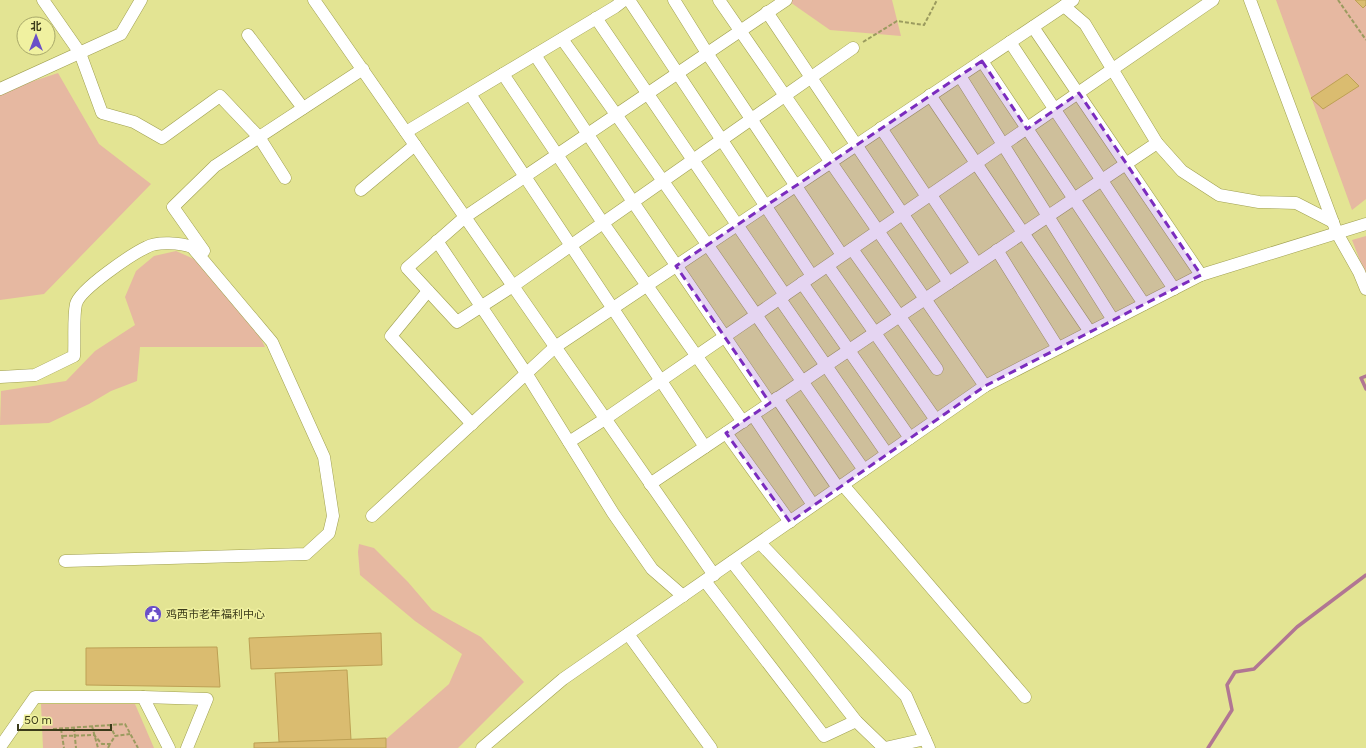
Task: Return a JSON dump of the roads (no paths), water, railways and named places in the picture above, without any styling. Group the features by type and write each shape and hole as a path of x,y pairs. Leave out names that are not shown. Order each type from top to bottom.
{"street":[{"path":"42,0 80,53 102,113 134,122 162,138 220,96 259,137 285,178"},
{"path":"0,89 121,34 140,0"},
{"path":"314,0 650,484 710,578 824,736 856,721"},
{"path":"406,132 562,39 624,0"},
{"path":"629,0 765,206 849,350 910,438"},
{"path":"674,0 707,53 796,185 899,317 937,369"},
{"path":"719,0 985,386"},
{"path":"786,0 465,217 407,268 457,322 513,286 853,48"},
{"path":"569,442 605,419 1214,0"},
{"path":"1250,0 1337,233 1359,272 1366,289"},
{"path":"372,516 555,347 1068,3 1085,24 1157,142 1182,171 1219,195 1259,202 1296,203 1333,222"},
{"path":"767,12 949,283"},
{"path":"596,18 736,226 825,366 887,454"},
{"path":"1033,27 1202,275"},
{"path":"248,35 303,108"},
{"path":"562,39 708,244 755,315 864,470"},
{"path":"1010,42 1174,289"},
{"path":"535,55 724,337 841,486 1025,697"},
{"path":"982,61 1144,304"},
{"path":"212,262 173,208 215,166 362,69"},
{"path":"503,74 603,223 696,356 748,418 813,505"},
{"path":"960,76 1113,320"},
{"path":"470,94 705,447"},
{"path":"930,95 1090,332"},
{"path":"881,128 977,264"},
{"path":"650,484 1157,142"},
{"path":"361,190 415,145"},
{"path":"482,748 563,679 985,386 1202,275 1366,224"},
{"path":"437,241 526,373 613,513 652,569 683,596"},
{"path":"0,377 35,375 74,356 76,304 83,293 94,283 148,246 180,243 192,246 272,342 324,457 332,516 329,533 306,554 65,561"},
{"path":"997,250 1058,348"},
{"path":"828,266 936,420"},
{"path":"428,291 391,336 472,424"},
{"path":"726,433 790,522"},
{"path":"732,562 856,721 885,748 927,743 906,696 760,543"},
{"path":"628,634 711,748"},
{"path":"0,747 35,697 143,697 207,699 187,748"},
{"path":"143,697 170,748"}],"waterway":[{"path":"1366,376 1361,378 1366,389"},
{"path":"1208,748 1232,710 1227,685 1235,672 1254,669 1297,627 1366,575"}],"place":[{"name":"鸡西市老年福利中心","path":"153,614"}]}
